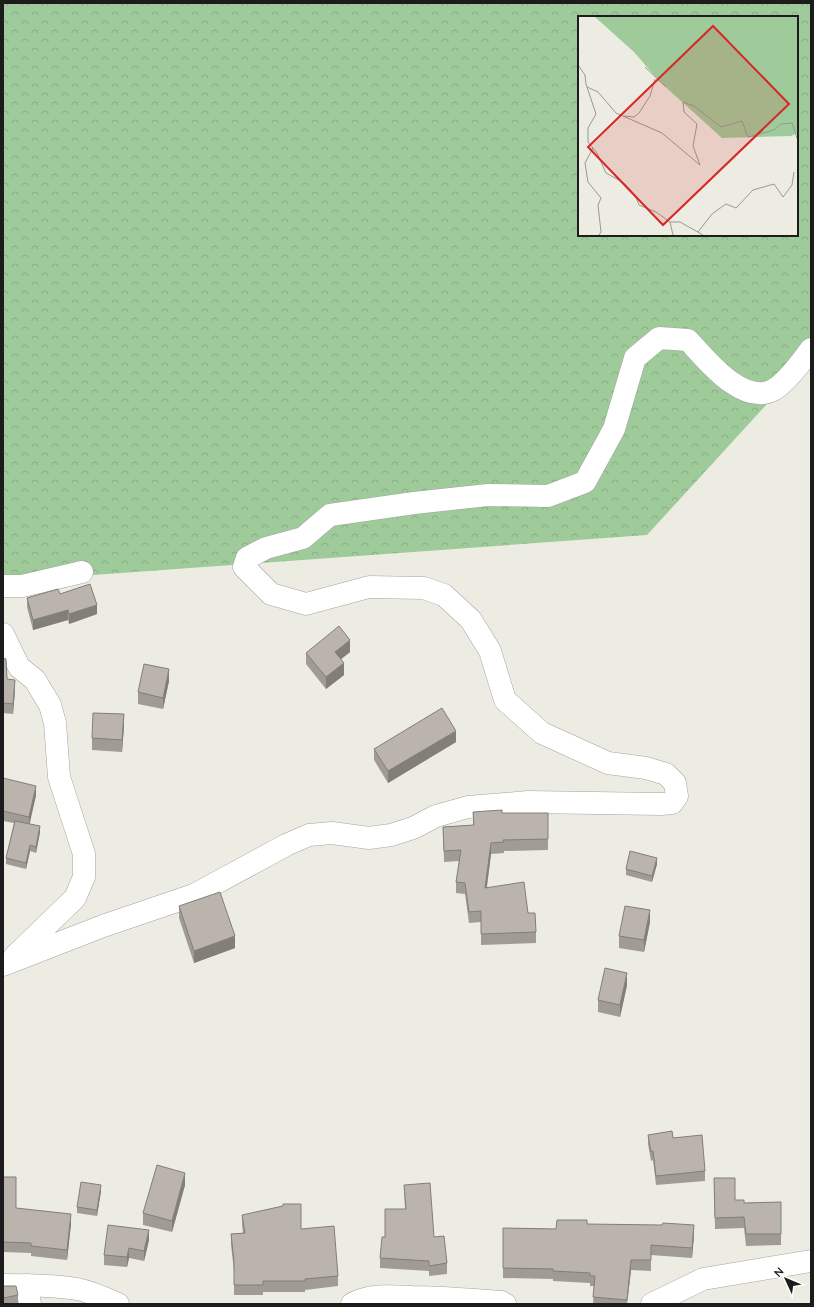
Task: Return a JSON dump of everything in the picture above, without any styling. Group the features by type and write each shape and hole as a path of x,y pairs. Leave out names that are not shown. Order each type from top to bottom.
{"street":[{"path":"5,964 103,926 194,895 309,834 332,833 369,838 391,835 413,828 436,816 468,807 528,802 672,803 677,796 675,782 666,774 646,768 608,763 542,733 505,700 490,651 471,620 444,595 424,588 369,587 306,604 291,601 271,594 244,567 247,558 266,548 303,538 330,515 414,503 488,495 548,496 585,482 614,429 635,358 659,338 688,340 726,378 743,389 757,393 774,390 796,369 811,349"},
{"path":"3,586 22,586 82,572"},
{"path":"3,634 19,667 35,680 50,705 54,723 59,777 84,854 84,877 75,898 5,964"},
{"path":"652,1304 704,1280 811,1261"},
{"path":"3,1285 28,1295 78,1289 99,1295 118,1304"},
{"path":"352,1304 357,1301 379,1296 427,1297 501,1302 506,1304"}],"green space":[{"path":"3,3 811,3 811,356 647,535 24,580 3,579"}],"building":[{"path":"90,584 97,605 69,614 68,610 33,620 27,598 58,589 60,594"},
{"path":"339,626 350,640 335,652 344,663 326,677 306,653"},
{"path":"3,658 6,659 7,679 15,680 13,704 3,703"},
{"path":"144,664 169,669 163,698 138,692"},
{"path":"442,708 456,731 388,771 374,749"},
{"path":"93,713 124,714 122,740 92,738"},
{"path":"3,778 36,786 29,817 3,811"},
{"path":"502,810 502,813 548,813 548,839 503,840 504,842 491,843 485,888 524,882 528,913 535,913 536,932 481,934 481,911 469,912 465,883 456,882 461,850 444,851 443,827 474,825 473,812"},
{"path":"15,821 40,826 36,847 30,845 26,863 6,858"},
{"path":"630,851 657,858 652,876 626,869"},
{"path":"220,892 235,936 194,951 179,906"},
{"path":"625,906 650,910 644,940 619,936"},
{"path":"605,968 627,973 620,1005 598,1000"},
{"path":"672,1131 673,1138 702,1135 705,1171 656,1176 653,1151 651,1152 648,1135"},
{"path":"157,1165 185,1173 172,1221 143,1213"},
{"path":"3,1177 16,1177 16,1208 71,1214 67,1250 31,1246 31,1243 3,1242"},
{"path":"714,1178 735,1178 735,1200 744,1200 744,1203 781,1202 781,1234 746,1234 744,1217 715,1218"},
{"path":"81,1182 101,1185 97,1210 77,1207"},
{"path":"430,1183 434,1237 444,1236 447,1263 429,1266 429,1261 380,1258 382,1237 385,1237 385,1209 406,1209 404,1185"},
{"path":"283,1204 301,1204 301,1229 334,1226 338,1276 305,1279 305,1281 263,1281 263,1285 234,1285 234,1261 231,1234 245,1233 242,1215 283,1206"},
{"path":"557,1220 587,1220 587,1224 662,1225 663,1223 694,1225 692,1248 651,1245 651,1260 631,1260 627,1300 593,1297 595,1276 590,1276 590,1273 553,1271 553,1269 503,1268 503,1228 556,1229"},
{"path":"108,1225 149,1230 144,1251 129,1248 127,1257 104,1255"},
{"path":"3,1286 16,1286 18,1295 3,1298"}]}
